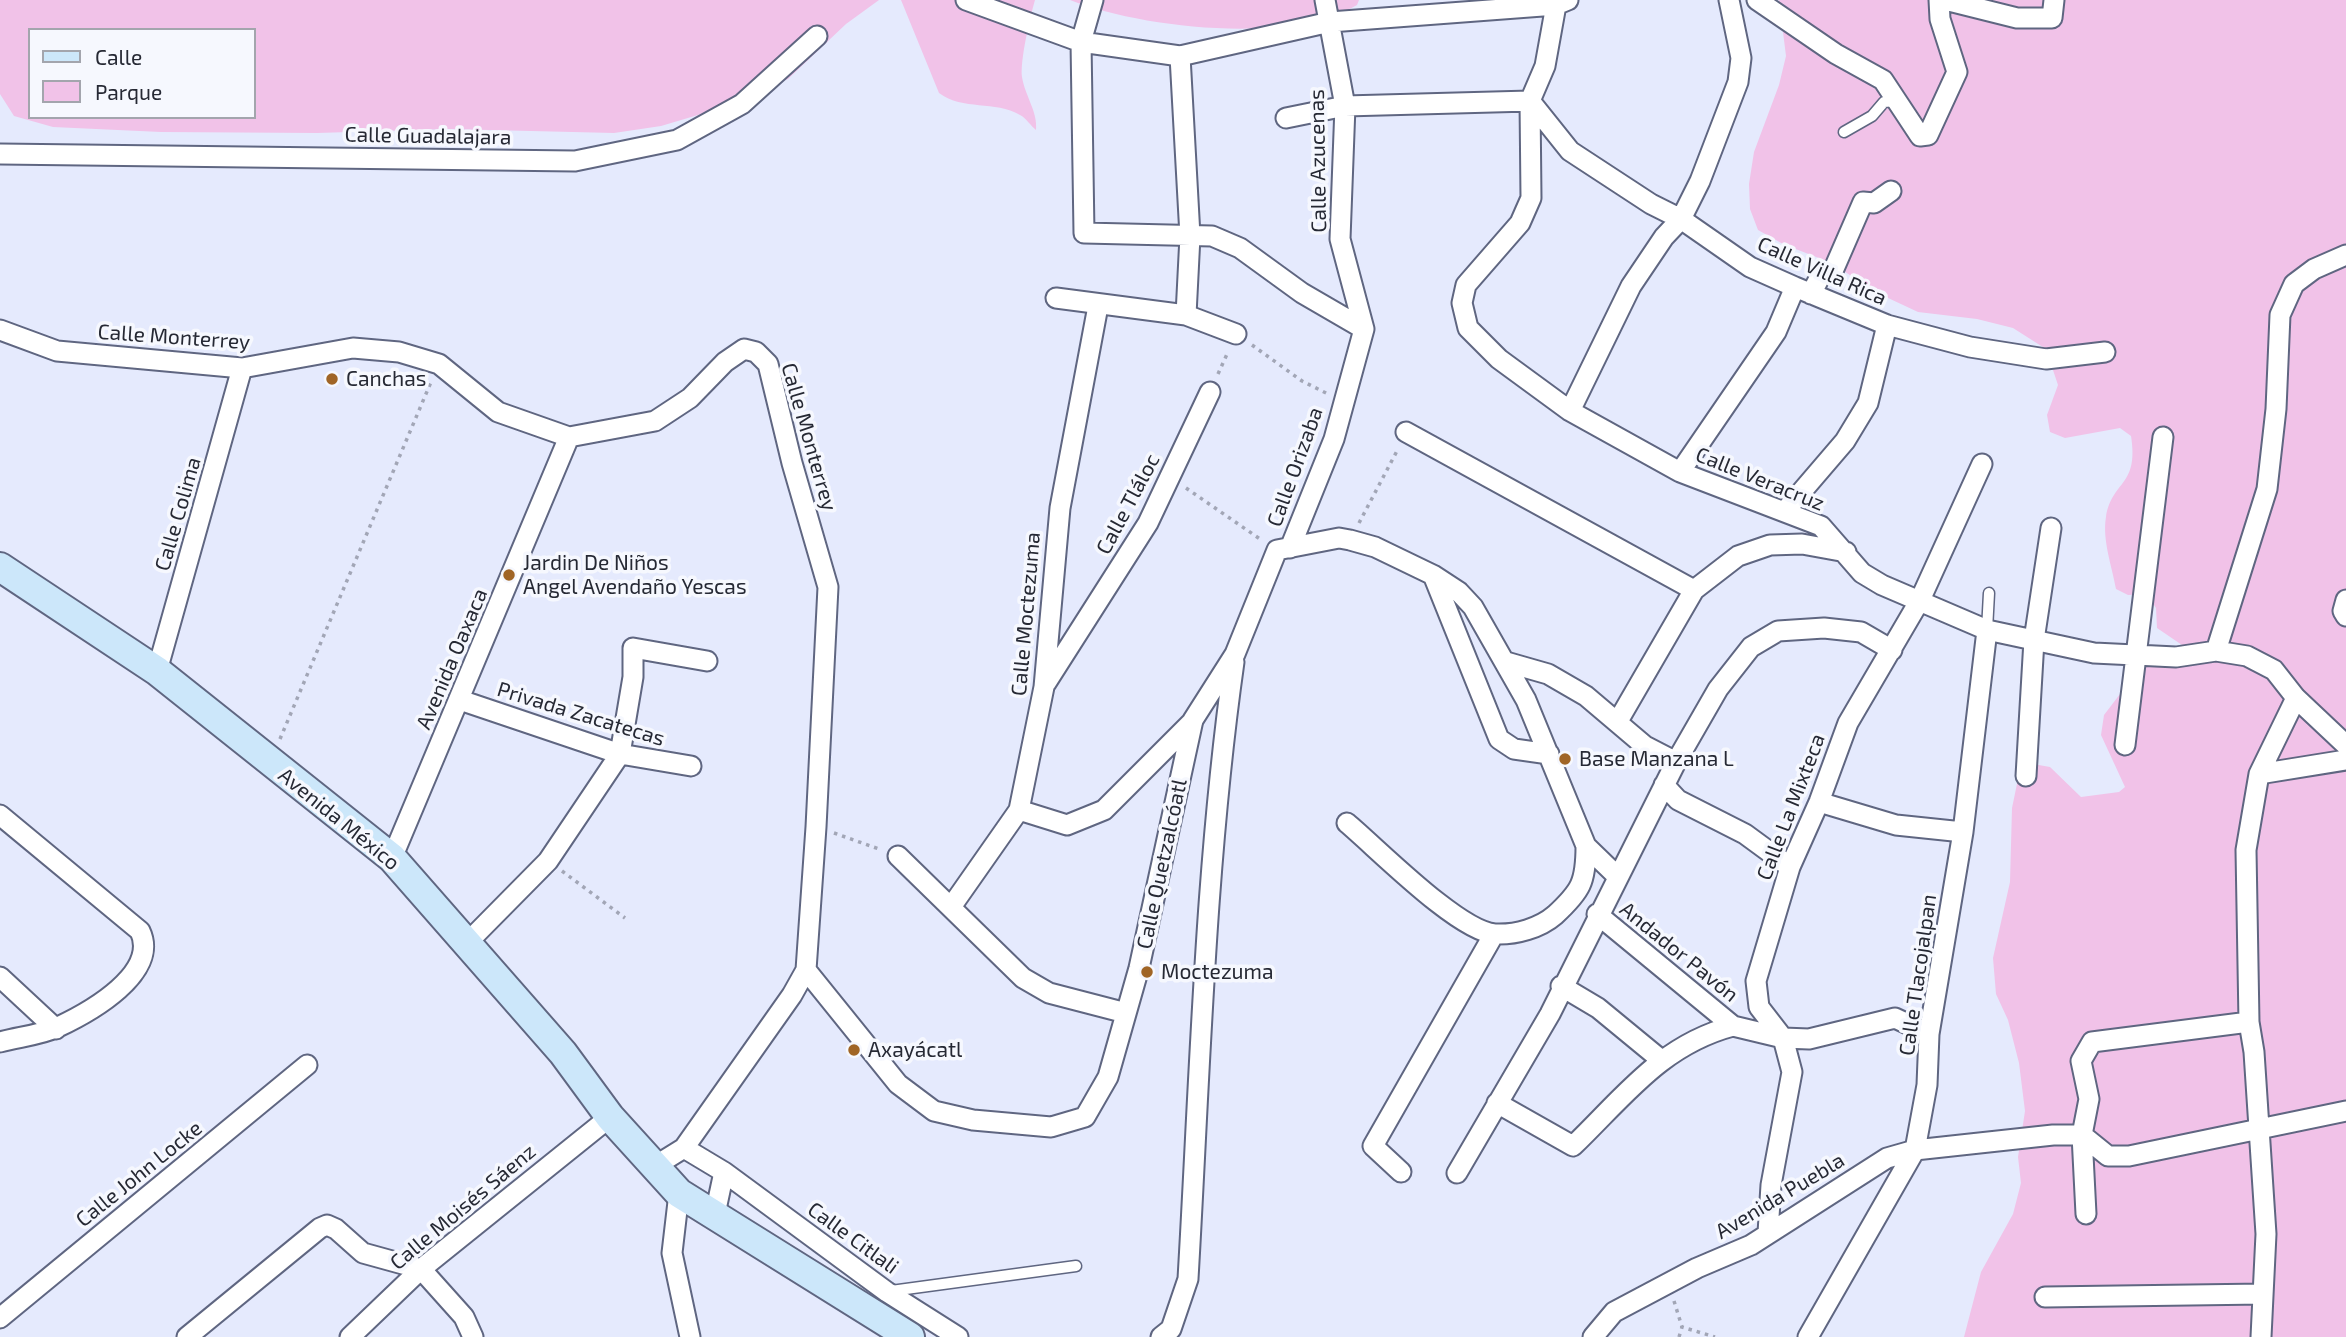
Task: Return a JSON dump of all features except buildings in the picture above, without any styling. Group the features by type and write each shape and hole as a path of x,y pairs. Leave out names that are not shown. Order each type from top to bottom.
{"street":[{"path":"966,0 1081,42 1180,56 1329,22 1562,3 1545,66 1530,101 1345,106 1286,118"},
{"path":"1093,0 1081,42 1084,233 1212,236 1240,248 1302,293 1364,328"},
{"name":"Calle Azucenas","path":"1325,0 1345,106 1340,239 1364,328 1355,367 1342,401"},
{"path":"1570,411 1631,286 1681,219 1700,181 1738,82 1741,58 1729,0"},
{"path":"1757,0 1836,54 1883,79 1920,136 1928,135 1957,72 1940,19 1939,0"},
{"path":"1945,0 2017,18 2053,9"},
{"name":"Calle Guadalajara","path":"0,153 575,161 677,140 742,104 817,36"},
{"path":"1180,56 1190,236 1186,315"},
{"name":"Calle Villa Rica","path":"1530,101 1570,151 1651,204 1681,219 1750,267 1803,291 1887,324 1970,347 2046,359 2105,352"},
{"name":"Calle Veracruz","path":"1530,101 1531,198 1520,223 1466,285 1462,303 1468,328 1499,359 1570,411 1680,472 1821,526 1862,573 1882,585 1987,630 2094,653 2176,657 2216,651 2247,656 2274,670 2296,698 2346,745"},
{"path":"1680,472 1803,291 1822,273 1833,271 1863,202 1874,203 1891,191"},
{"path":"2216,651 2267,489 2276,410 2280,315 2294,284 2314,269 2346,255"},
{"path":"1056,298 1097,306 1186,315 1236,334"},
{"name":"Calle Moctezuma","path":"951,907 1019,810 1044,687 1056,533 1097,306"},
{"path":"1785,511 1845,440 1868,403 1887,324"},
{"name":"Calle Monterrey","path":"0,330 57,351 243,368 353,348 399,352 439,364 498,412 569,437 655,421 690,398 725,362 744,349 756,352 768,364 792,463 828,586 806,970"},
{"name":"Calle Colima","path":"157,671 243,368"},
{"name":"Calle Tláloc","path":"1044,687 1148,523 1210,392"},
{"name":"Calle Orizaba","path":"1235,654 1334,439 1342,401"},
{"path":"1406,432 1694,590"},
{"name":"Avenida Oaxaca","path":"392,858 569,437"},
{"path":"2125,745 2163,437"},
{"name":"Calle La Mixteca","path":"1768,1233 1771,1185 1792,1072 1783,1038 1759,1007 1756,981 1790,867 1819,802 1848,723 1920,600 1982,464"},
{"path":"2026,776 2034,640 2051,527"},
{"path":"1283,550 1339,538 1350,540 1375,547 1433,575 1459,592 1473,607 1506,662 1549,754 1586,846 1586,870 1578,894 1549,920 1524,932 1494,934 1449,911 1347,823"},
{"path":"1618,721 1694,590 1738,556 1770,545 1802,544 1846,552"},
{"name":"Avenida México","path":"0,567 157,671 392,858 563,1053 610,1116 679,1194 715,1214"},
{"path":"1433,575 1499,739 1514,749 1549,754"},
{"path":"2346,600 2343,611 2346,616"},
{"path":"1457,1173 1550,1014 1597,914 1676,762 1718,690 1751,647 1779,631 1824,628 1861,632 1892,650"},
{"name":"Calle Tlacojalpan","path":"1808,1337 1915,1150 1927,1085 1930,1034 1963,832 1987,630"},
{"path":"467,943 548,861 620,754 633,677 633,648 707,661"},
{"name":"Calle Quetzalcóatl","path":"806,970 898,1084 934,1111 974,1120 1051,1127 1085,1117 1108,1077 1139,968 1194,720 1235,654"},
{"name":"Calle Quetzalcóatl","path":"1161,1337 1171,1329 1188,1279 1211,884 1223,740 1235,654"},
{"path":"1506,662 1548,674 1586,696 1645,746 1676,762"},
{"path":"2261,1337 2266,1234 2249,1022 2246,850 2259,774 2296,698"},
{"name":"Privada Zacatecas","path":"460,700 620,754 691,766"},
{"path":"1019,810 1067,825 1104,810 1194,720"},
{"path":"2259,774 2346,760"},
{"path":"1664,785 1678,800 1745,834 1790,867"},
{"path":"1819,802 1896,825 1963,832"},
{"path":"0,815 140,931 145,942 145,954 138,970 100,1003 55,1029 0,1042"},
{"path":"1586,846 1617,876"},
{"path":"898,856 1023,978 1049,993 1126,1013"},
{"name":"Andador Pavón","path":"1597,914 1733,1026"},
{"path":"1401,1172 1373,1146 1494,934"},
{"path":"654,1166 684,1148 792,995 806,970"},
{"path":"0,976 55,1029"},
{"path":"1561,986 1598,1008 1660,1059"},
{"path":"1497,1103 1573,1146 1660,1059 1711,1032 1733,1026 1783,1038 1809,1039 1895,1018 1930,1034"},
{"path":"2086,1214 2082,1135 2089,1099 2081,1061 2092,1042 2249,1022"},
{"name":"Calle John Locke","path":"0,1318 307,1065"},
{"path":"2082,1135 2108,1156 2129,1156 2346,1111"},
{"name":"Calle Moisés Sáenz","path":"350,1337 421,1269 610,1116"},
{"name":"Avenida Puebla","path":"1669,1282 1751,1245 1887,1158 1915,1150 2053,1135 2082,1135"},
{"path":"684,1148 724,1172 715,1214 910,1337"},
{"name":"Calle Citlali","path":"724,1172 887,1292 958,1337"},
{"path":"679,1194 672,1253 690,1337"},
{"path":"187,1337 327,1225 336,1229 363,1253 421,1269 464,1317 473,1337"},
{"path":"1593,1337 1614,1312 1669,1282"},
{"path":"2045,1297 2263,1294"}],"lane":[{"path":"1844,132 1872,116 1885,102 1896,101"},
{"name":"Calle Tlacojalpan","path":"1987,630 1990,593"},
{"path":"887,1292 1076,1266"}],"path":[{"path":"1210,392 1236,334 1302,381 1342,401"},
{"path":"270,763 439,364"},
{"path":"1350,540 1406,432"},
{"path":"1169,477 1283,550"},
{"path":"816,827 898,856"},
{"path":"548,861 625,918"},
{"path":"1669,1282 1682,1327 1679,1337"},
{"path":"1682,1327 1715,1337"}],"green space":[{"path":"0,0 879,0 846,24 788,79 698,115 661,126 614,133 448,129 317,133 161,132 53,127 14,116 0,94"},
{"path":"901,0 1035,0 1026,39 1022,77 1035,117 1036,130 1022,116 1010,110 958,102 939,93"},
{"path":"1070,0 1359,0 1357,5 1328,17 1294,25 1215,28 1135,18"},
{"path":"1779,0 2346,0 2346,1337 1964,1337 1981,1272 2013,1214 2021,1183 2018,1157 2025,1111 2019,1063 2008,1020 1996,994 1993,958 2010,882 2012,808 2018,779 2033,764 2050,767 2081,797 2119,792 2125,787 2101,735 2104,715 2146,660 2179,657 2182,645 2157,628 2156,608 2147,594 2128,595 2116,589 2106,544 2105,526 2109,505 2131,465 2131,436 2120,428 2065,438 2050,432 2047,415 2058,385 2046,349 2013,328 1977,319 1918,312 1871,290 1834,264 1783,244 1758,230 1750,209 1749,184 1754,152 1779,85 1786,56"}],"place":[{"name":"Canchas","path":"332,379"},
{"name":"Jardin De Niños Angel Avendaño Yescas","path":"509,575"},
{"name":"Base Manzana L","path":"1565,759"},
{"name":"Moctezuma","path":"1147,972"},
{"name":"Axayácatl","path":"854,1050"}]}
